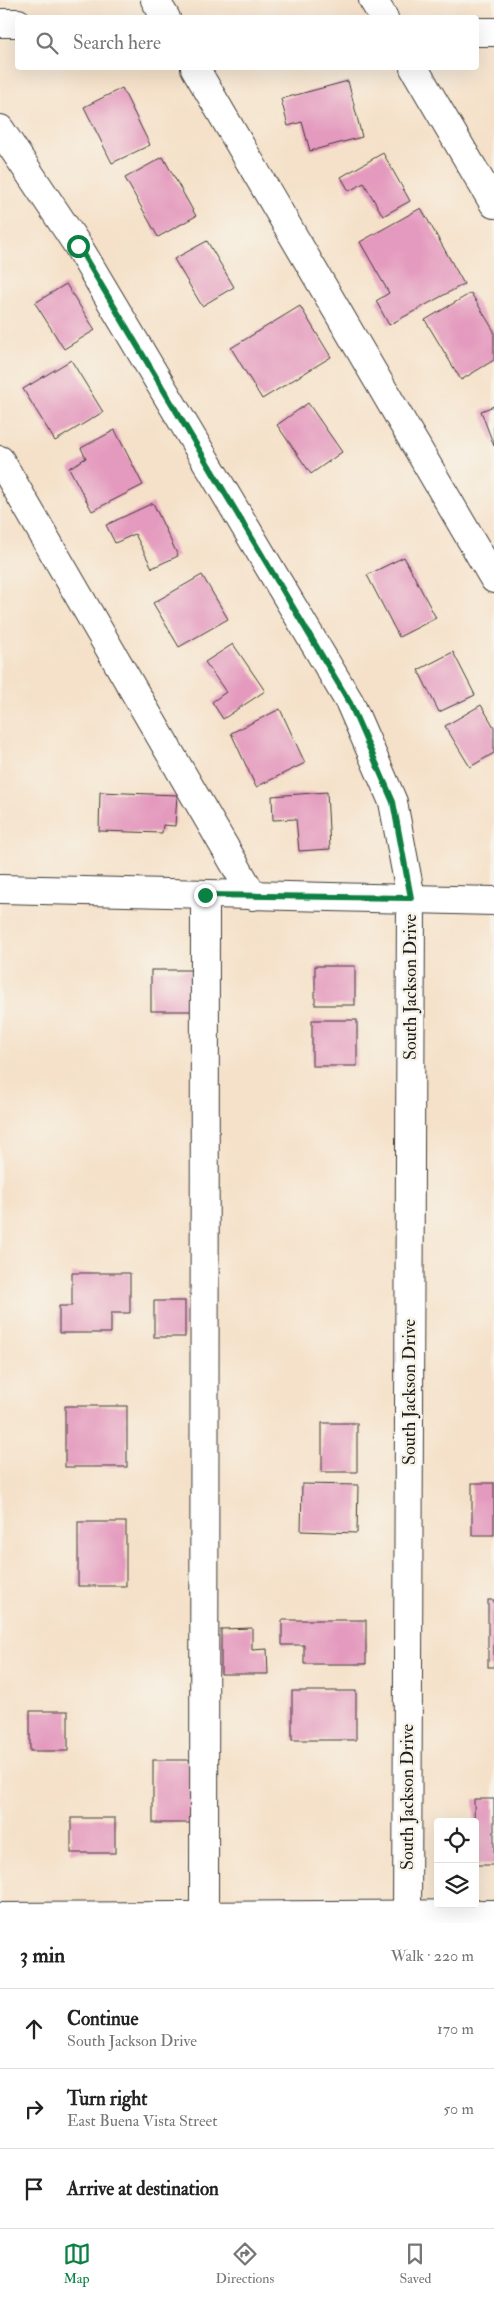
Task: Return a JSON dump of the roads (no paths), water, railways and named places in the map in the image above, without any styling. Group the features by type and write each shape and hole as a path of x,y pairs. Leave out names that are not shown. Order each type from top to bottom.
{"street":[{"path":"155,0 164,15"},
{"path":"373,0 382,15"},
{"path":"0,23 15,23"},
{"path":"479,32 494,32"},
{"path":"196,70 494,579"},
{"path":"415,70 494,204"},
{"name":"South Jackson Drive","path":"0,129 78,246 350,703 393,802 411,898 407,1919"},
{"path":"0,460 253,896"},
{"path":"0,889 494,901"},
{"path":"204,1919 205,895"},
{"path":"0,1917 407,1919 494,1914"}]}
